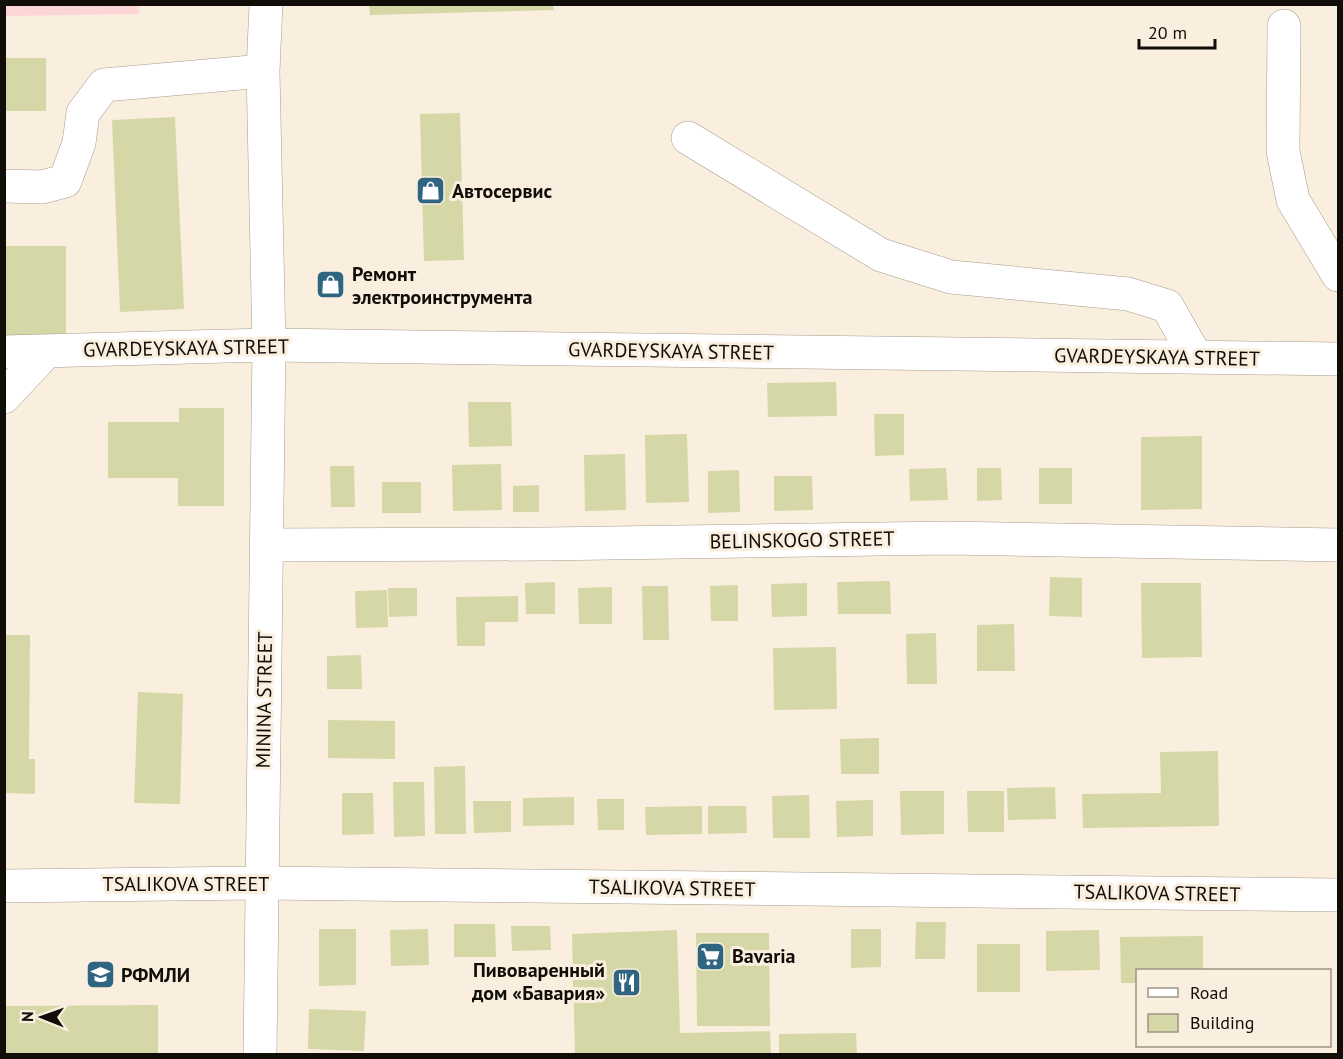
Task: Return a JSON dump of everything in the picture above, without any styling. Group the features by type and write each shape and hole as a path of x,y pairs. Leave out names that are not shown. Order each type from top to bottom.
{"street":[{"name":"MININA STREET","path":"260,1054 269,345 263,71 266,4"},
{"path":"1284,26 1283,151 1293,200 1338,275"},
{"path":"4,186 42,187 65,181 80,143 83,113 104,85 263,71"},
{"path":"688,138 881,255 951,277 1128,294 1167,306 1196,357"},
{"name":"GVARDEYSKAYA STREET","path":"4,352 269,345 1338,359"},
{"path":"4,398 48,351"},
{"name":"BELINSKOGO STREET","path":"266,545 543,544 948,538 1338,545"},
{"name":"TSALIKOVA STREET","path":"4,886 262,883 1338,895"}],"shaded area":[{"path":"4,5 139,5 139,14 5,16"}],"building":[{"path":"369,4 553,4 554,10 370,15"},
{"path":"4,58 46,58 46,111 4,111"},
{"path":"460,113 464,260 424,261 420,114"},
{"path":"175,117 184,309 120,312 112,120"},
{"path":"4,246 66,246 66,342 4,342"},
{"path":"836,382 837,416 768,417 767,383"},
{"path":"468,402 511,402 512,446 469,447"},
{"path":"179,408 224,408 224,506 178,506 178,478 108,478 108,422 179,422"},
{"path":"874,414 904,414 904,455 875,456"},
{"path":"687,434 689,502 646,503 645,435"},
{"path":"1202,436 1202,509 1141,510 1141,437"},
{"path":"625,454 626,510 585,511 584,455"},
{"path":"501,464 502,510 453,511 452,465"},
{"path":"330,466 354,466 355,507 331,507"},
{"path":"946,468 948,500 910,501 909,469"},
{"path":"977,468 1001,468 1002,500 977,501"},
{"path":"1039,468 1072,468 1072,504 1039,504"},
{"path":"739,470 740,512 708,513 708,471"},
{"path":"774,476 812,476 813,510 774,511"},
{"path":"382,482 421,482 421,513 382,513"},
{"path":"539,485 539,512 513,512 513,486"},
{"path":"1050,577 1082,578 1082,617 1049,616"},
{"path":"890,581 891,614 838,614 837,582"},
{"path":"555,582 555,614 526,614 525,583"},
{"path":"807,583 807,616 772,617 771,584"},
{"path":"1141,583 1201,583 1202,657 1142,658"},
{"path":"738,585 738,621 711,621 710,586"},
{"path":"642,586 668,586 669,640 643,640"},
{"path":"612,587 612,624 579,624 578,588"},
{"path":"388,588 417,588 417,616 389,617"},
{"path":"387,590 388,627 356,628 355,591"},
{"path":"518,596 518,622 485,622 485,646 457,646 456,597"},
{"path":"1014,624 1015,671 977,671 977,625"},
{"path":"936,633 937,684 907,684 906,634"},
{"path":"4,635 30,635 29,759 35,759 35,794 4,793"},
{"path":"836,647 837,709 774,710 773,648"},
{"path":"361,655 362,689 327,689 327,656"},
{"path":"138,692 183,694 180,804 134,803"},
{"path":"328,720 395,721 395,759 328,758"},
{"path":"879,738 879,774 841,774 840,739"},
{"path":"1218,751 1219,826 1083,828 1082,794 1161,793 1160,752"},
{"path":"465,766 466,834 435,834 434,767"},
{"path":"393,782 424,782 425,836 394,837"},
{"path":"1055,787 1056,819 1008,820 1007,788"},
{"path":"900,791 944,791 944,834 901,835"},
{"path":"967,791 1004,791 1004,832 968,832"},
{"path":"342,793 373,793 374,834 342,835"},
{"path":"809,795 810,838 773,838 772,796"},
{"path":"574,797 574,825 523,826 523,798"},
{"path":"597,799 624,799 624,830 598,830"},
{"path":"873,800 873,836 837,837 836,801"},
{"path":"473,801 511,801 511,832 474,833"},
{"path":"702,806 702,834 646,835 645,807"},
{"path":"708,806 746,806 747,833 708,834"},
{"path":"916,922 946,922 945,959 915,959"},
{"path":"454,924 495,924 496,957 454,957"},
{"path":"511,926 550,926 551,950 512,951"},
{"path":"319,929 356,929 356,985 319,986"},
{"path":"428,929 429,965 391,966 390,930"},
{"path":"851,929 881,929 881,967 851,968"},
{"name":"Пивоваренный дом «Бавария»","path":"677,930 680,1033 770,1031 771,1054 575,1054 572,934"},
{"path":"1099,930 1100,970 1046,971 1046,931"},
{"path":"696,933 769,933 770,1026 697,1026"},
{"path":"1203,936 1203,969 1136,969 1136,983 1121,983 1120,937"},
{"path":"977,944 1020,944 1020,992 977,992"},
{"path":"158,1005 158,1054 4,1054 4,1006"},
{"path":"309,1009 366,1011 364,1051 308,1049"},
{"path":"856,1033 857,1054 779,1054 779,1034"}],"place":[{"name":"Автосервис","path":"431,191"},
{"name":"Ремонт электроинструмента","path":"331,285"},
{"name":"Bavaria","path":"711,956"},
{"name":"РФМЛИ","path":"100,975"},
{"name":"Пивоваренный дом «Бавария»","path":"626,982"}]}
